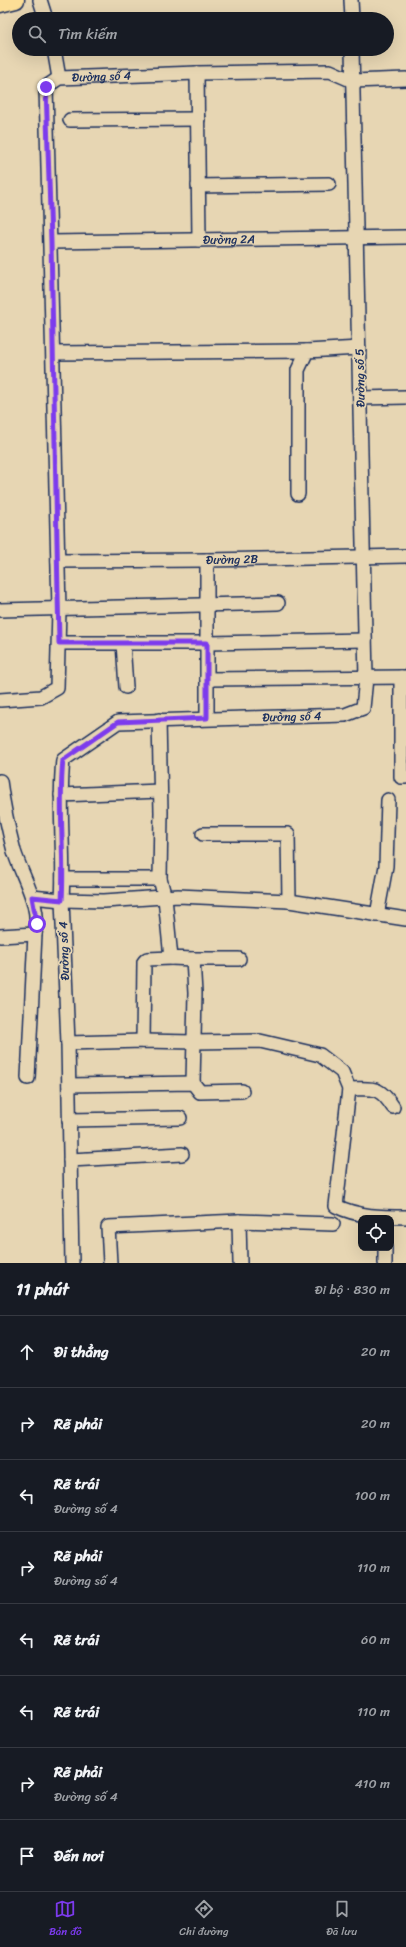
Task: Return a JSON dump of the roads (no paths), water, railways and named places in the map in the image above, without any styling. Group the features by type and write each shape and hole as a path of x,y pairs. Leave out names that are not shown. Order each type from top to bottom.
{"main road":[{"path":"0,4 16,0"}],"street":[{"path":"40,0 44,12"},
{"path":"351,0 352,12"},
{"path":"55,56 59,78"},
{"name":"Đường số 5","path":"352,56 358,238 362,556 366,678 363,708"},
{"name":"Đường số 4","path":"0,700 41,697 57,688 59,643 58,561 61,432 54,353 46,87 59,78 197,73 330,71 353,81"},
{"path":"197,73 199,240"},
{"path":"353,81 406,78"},
{"path":"70,120 198,119"},
{"path":"198,186 329,184"},
{"name":"Đường 2A","path":"51,242 406,237"},
{"path":"54,353 308,351 359,348"},
{"path":"298,494 298,370 308,351"},
{"path":"360,398 406,397"},
{"name":"Đường 2B","path":"58,561 406,556"},
{"path":"207,560 207,718"},
{"path":"0,610 278,603"},
{"path":"59,643 207,643 365,640"},
{"path":"123,643 126,687"},
{"path":"207,679 403,677 401,777 406,777"},
{"name":"Đường số 4","path":"72,1263 68,1044 62,900 61,795 63,760 118,722 207,718 345,715 363,708"},
{"path":"158,720 160,879 165,898 171,958"},
{"path":"0,781 14,851 32,897 37,924 35,934 28,1078"},
{"path":"61,795 160,791"},
{"path":"377,915 386,866 388,800"},
{"path":"203,834 288,834 289,901"},
{"path":"63,879 160,879"},
{"path":"32,897 62,900 104,901 178,896 289,901 406,919"},
{"path":"0,936 35,934"},
{"path":"143,1040 144,962 147,959 239,959"},
{"path":"193,959 193,1083 200,1092 242,1091"},
{"path":"68,1044 143,1040 194,1042 260,1040 320,1055 342,1072 349,1089 336,1206 349,1212 366,1215"},
{"path":"69,1085 193,1083"},
{"path":"349,1089 380,1091 386,1096 392,1107"},
{"path":"69,1120 180,1118"},
{"path":"70,1160 182,1154"},
{"path":"394,1218 406,1217"},
{"path":"110,1263 108,1227 238,1221 333,1224"},
{"path":"238,1221 240,1263"},
{"path":"385,1251 385,1263"}]}
